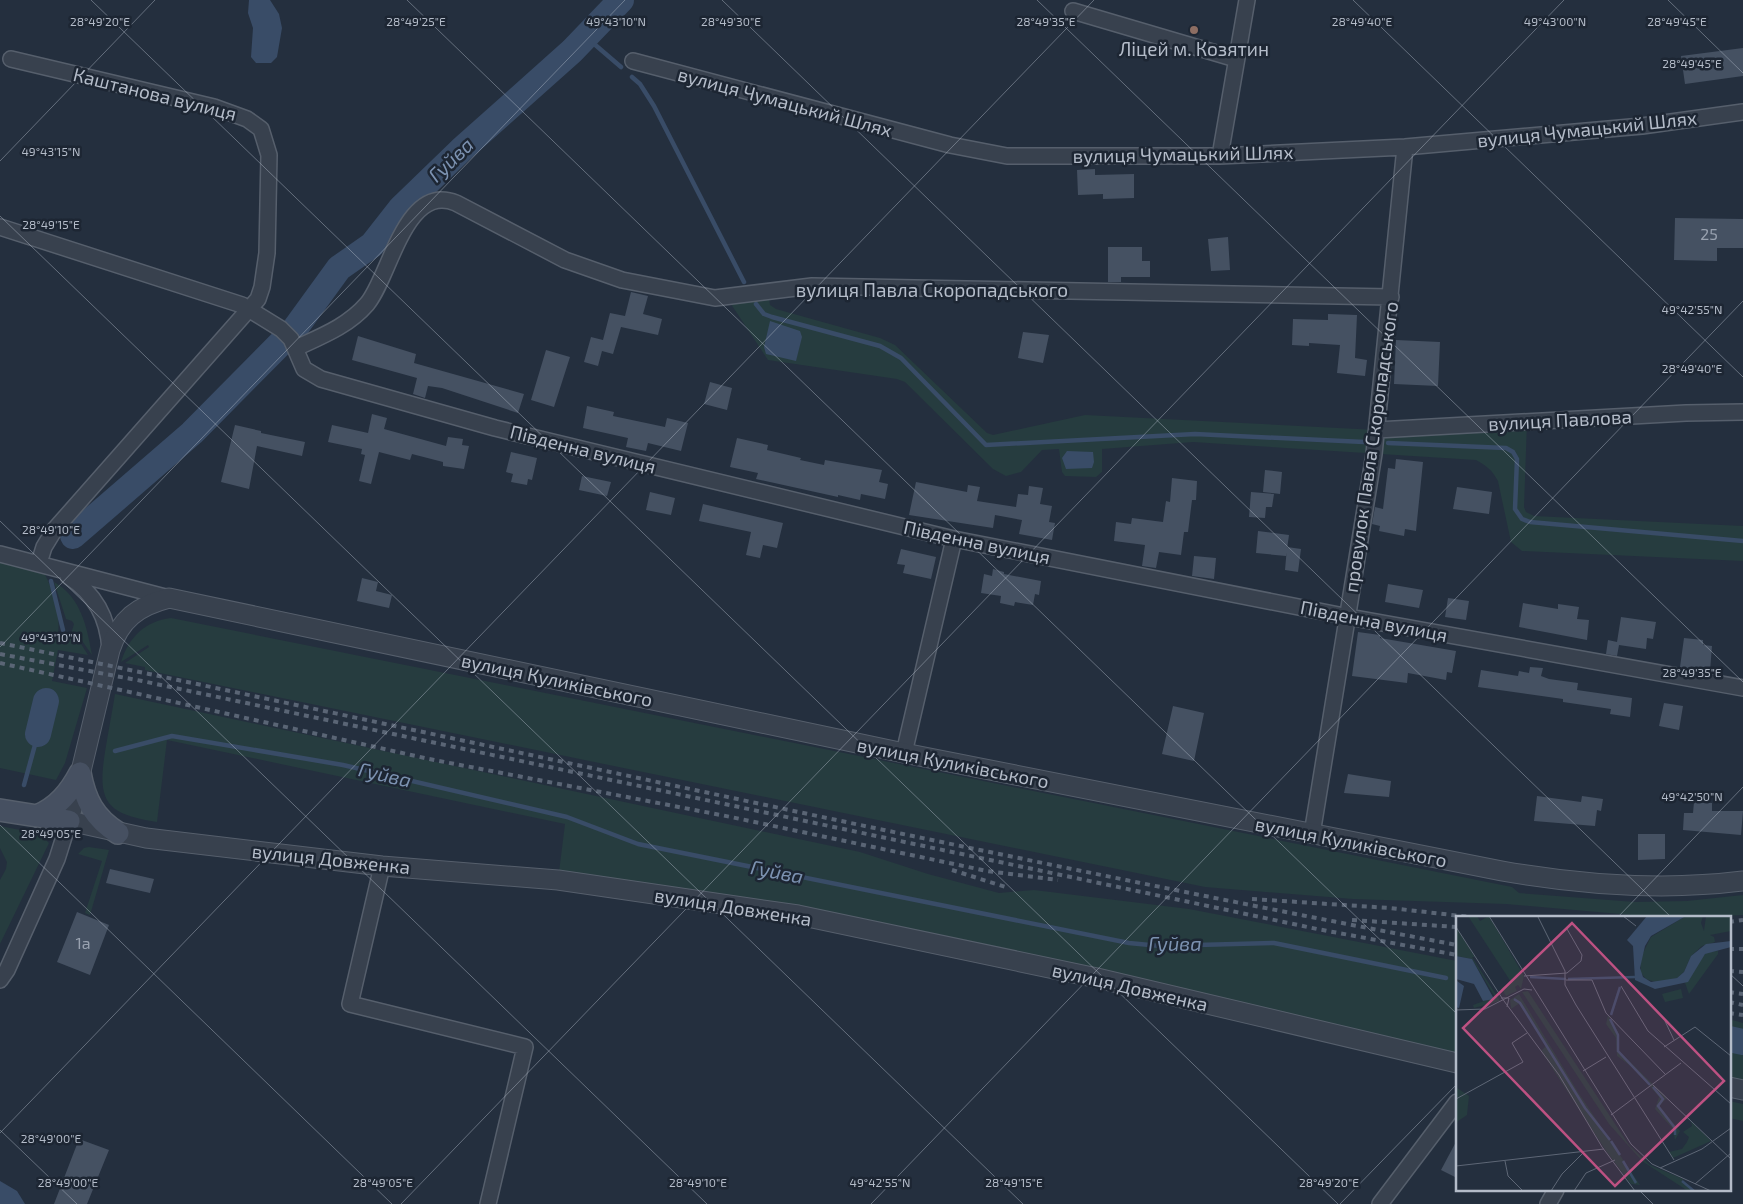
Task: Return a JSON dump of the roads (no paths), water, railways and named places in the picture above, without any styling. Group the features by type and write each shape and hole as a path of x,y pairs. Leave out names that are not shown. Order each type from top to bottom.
{"main road":[{"path":"37,816 48,812 67,794 80,772"},
{"path":"80,772 87,800 93,811 104,823 118,833"},
{"name":"вулиця Довженка","path":"0,810 69,821"}],"street":[{"path":"1220,156 1247,0"},
{"path":"1073,11 1236,59"},
{"name":"Каштанова вулиця","path":"11,59 214,107 247,119 261,129 269,155 267,253 262,287 250,309 55,529 44,547 46,566"},
{"name":"вулиця Чумацький Шлях","path":"632,61 977,151 1007,156 1220,156 1406,147 1642,126 1743,112"},
{"name":"провулок Павла Скоропадського","path":"1312,834 1377,430 1406,147"},
{"name":"вулиця Павла Скоропадського","path":"296,348 335,330 367,304 378,287 388,261 405,229 428,202 441,199 456,203 554,254 596,272 652,287 709,297 727,298 754,292 812,286 1391,297"},
{"name":"Південна вулиця","path":"0,227 233,301 250,309 281,329 296,348 304,369 328,382 494,428 954,539 1348,617 1743,688"},
{"name":"вулиця Павлова","path":"1377,430 1743,412"},
{"path":"904,753 954,539"},
{"path":"0,554 169,598"},
{"path":"46,566 82,586 93,598 105,620 110,650"},
{"path":"0,980 7,970 57,859 69,821 110,650 120,627 132,614 150,603 169,598"},
{"name":"вулиця Куликівського","path":"169,598 904,753 1560,881 1653,886 1743,881"},
{"name":"вулиця Довженка","path":"69,821 146,838 382,866 558,880 798,915 1097,978 1456,1063"},
{"path":"382,866 350,1004 525,1047 488,1204"},
{"path":"1730,1087 1743,1090"},
{"path":"1380,1204 1456,1103"},
{"path":"1548,1204 1555,1192"}],"water":[{"path":"249,0 270,0 279,14 282,28 277,57 271,63 256,63 251,57 253,28 248,13"},
{"path":"770,321 800,331 802,337 796,361 766,354 764,347"},
{"path":"1067,451 1093,452 1094,462 1092,468 1066,469 1062,458"},
{"path":"0,1181 17,1191 25,1204 0,1204"}],"waterway":[{"name":"Гуйва","path":"294,330 339,268 372,245 401,208 461,150 572,51 621,0"},
{"path":"586,37 621,67"},
{"path":"632,77 640,84 654,106 744,282"},
{"path":"756,304 764,314 772,317 880,346 901,358 986,445 1195,434 1364,442"},
{"name":"Гуйва","path":"73,536 192,433 282,342"},
{"path":"1388,443 1506,448 1513,452 1517,459 1515,509 1522,519 1530,522 1743,541"},
{"path":"51,581 63,630"},
{"name":"Гуйва","path":"38,734 46,701"},
{"path":"24,785 38,734"},
{"name":"Гуйва","path":"115,751 172,736 343,765 567,817 638,844 1129,943 1160,946 1274,943 1446,978"},
{"name":"Гуйва","path":"1730,1039 1743,1042"}],"railway":[{"path":"0,643 1092,873 1456,945"},
{"path":"0,654 142,681 1317,929 1456,955"},
{"path":"0,663 429,759 731,817 987,871 1058,880"},
{"path":"952,870 1009,888"},
{"path":"1252,899 1390,908 1461,916"},
{"path":"1352,920 1456,927"},
{"path":"1730,922 1743,920"},
{"path":"1730,949 1743,949"},
{"path":"1730,971 1743,972"},
{"path":"1730,992 1743,994"},
{"path":"1730,1002 1743,1005"},
{"path":"1730,1013 1743,1015"}],"place":[{"name":"Ліцей м. Козятин","path":"1194,30"}]}
